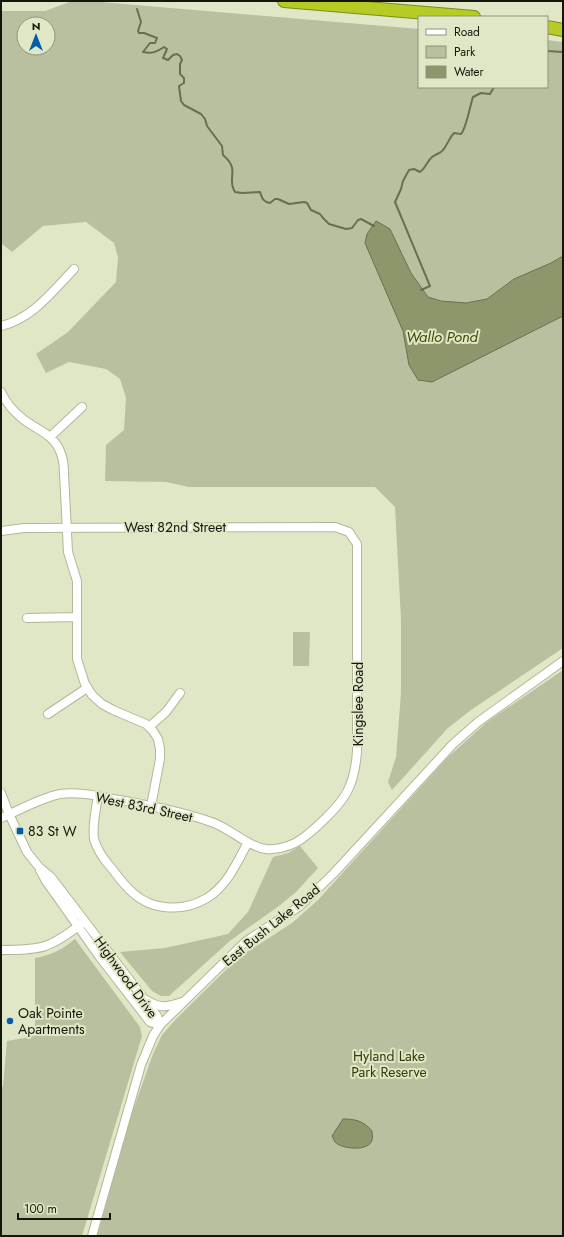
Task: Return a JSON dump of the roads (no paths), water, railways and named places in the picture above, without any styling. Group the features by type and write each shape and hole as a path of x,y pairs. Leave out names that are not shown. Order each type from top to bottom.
{"highway":[{"path":"284,1 462,16"},
{"path":"548,22 563,23"},
{"path":"548,27 563,30"}],"street":[{"path":"1,326 20,319 30,313 74,269"},
{"path":"1,392 13,410 24,420 50,437 60,451 63,462 68,552 77,581 77,659 80,672 87,688 102,704 149,727 158,739 160,759 151,806"},
{"path":"50,437 82,407"},
{"name":"West 82nd Street","path":"1,531 24,528 67,527 335,527 349,532"},
{"name":"Kingslee Road","path":"285,846 303,838 338,805 352,780 356,766 358,649 357,544 349,532"},
{"path":"27,618 77,617"},
{"name":"East Bush Lake Road","path":"92,1236 141,1065 153,1036 160,1026 246,942 288,914 305,900 334,872 453,744 478,722 563,661"},
{"path":"48,714 87,688"},
{"path":"149,727 166,712 180,693"},
{"name":"Highwood Drive","path":"1,792 5,816 39,867 46,881 78,927 150,1022 160,1026"},
{"name":"West 83rd Street","path":"5,816 47,798 60,794 73,793 98,796 186,814 216,824 258,847 267,849 285,846"},
{"path":"98,796 93,829 94,840 98,850 124,884 145,901 157,906 170,908 183,907 196,904 208,898 218,890 226,880 248,842"},
{"name":"Highwood Drive","path":"39,867 51,877 85,921 157,1016 160,1026"},
{"path":"1,950 24,950 46,947 64,937 85,921"},
{"path":"143,998 152,1004 163,1007 168,1007 185,1001"}],"water":[{"name":"Wallo Pond","path":"376,221 390,229 411,273 428,297 441,301 466,303 487,299 514,279 551,263 563,256 563,316 432,382 418,380 409,365 403,331 365,243 367,234"},
{"path":"343,1119 359,1121 366,1125 372,1131 372,1140 370,1144 361,1148 349,1148 335,1142 332,1136"}],"waterway":[{"path":"137,9 141,22 138,31 139,33 144,33 157,38 155,43 150,43 143,52 154,52 164,47 167,49 163,58 168,60 173,55 177,54 180,56 182,60 180,64 180,74 184,78 184,83 179,86 181,101 184,105 201,114 205,119 207,126 222,146 223,155 231,165 232,182 235,192 260,192 264,201 270,203 275,199 289,204 304,202 307,203 311,210 320,214 329,224 346,229 352,228 358,220 361,219 374,226"},
{"path":"548,51 563,52"},
{"path":"421,290 430,286 395,202 409,170 414,169 420,172 424,169 432,157 442,151 454,133 461,134 473,97 481,93 490,94 493,88"}],"place":[{"name":"83 St W","path":"20,831"},
{"name":"Oak Pointe Apartments","path":"10,1021"}],"park label":[{"name":"Hyland Lake Park Reserve","path":"389,1064"}]}
